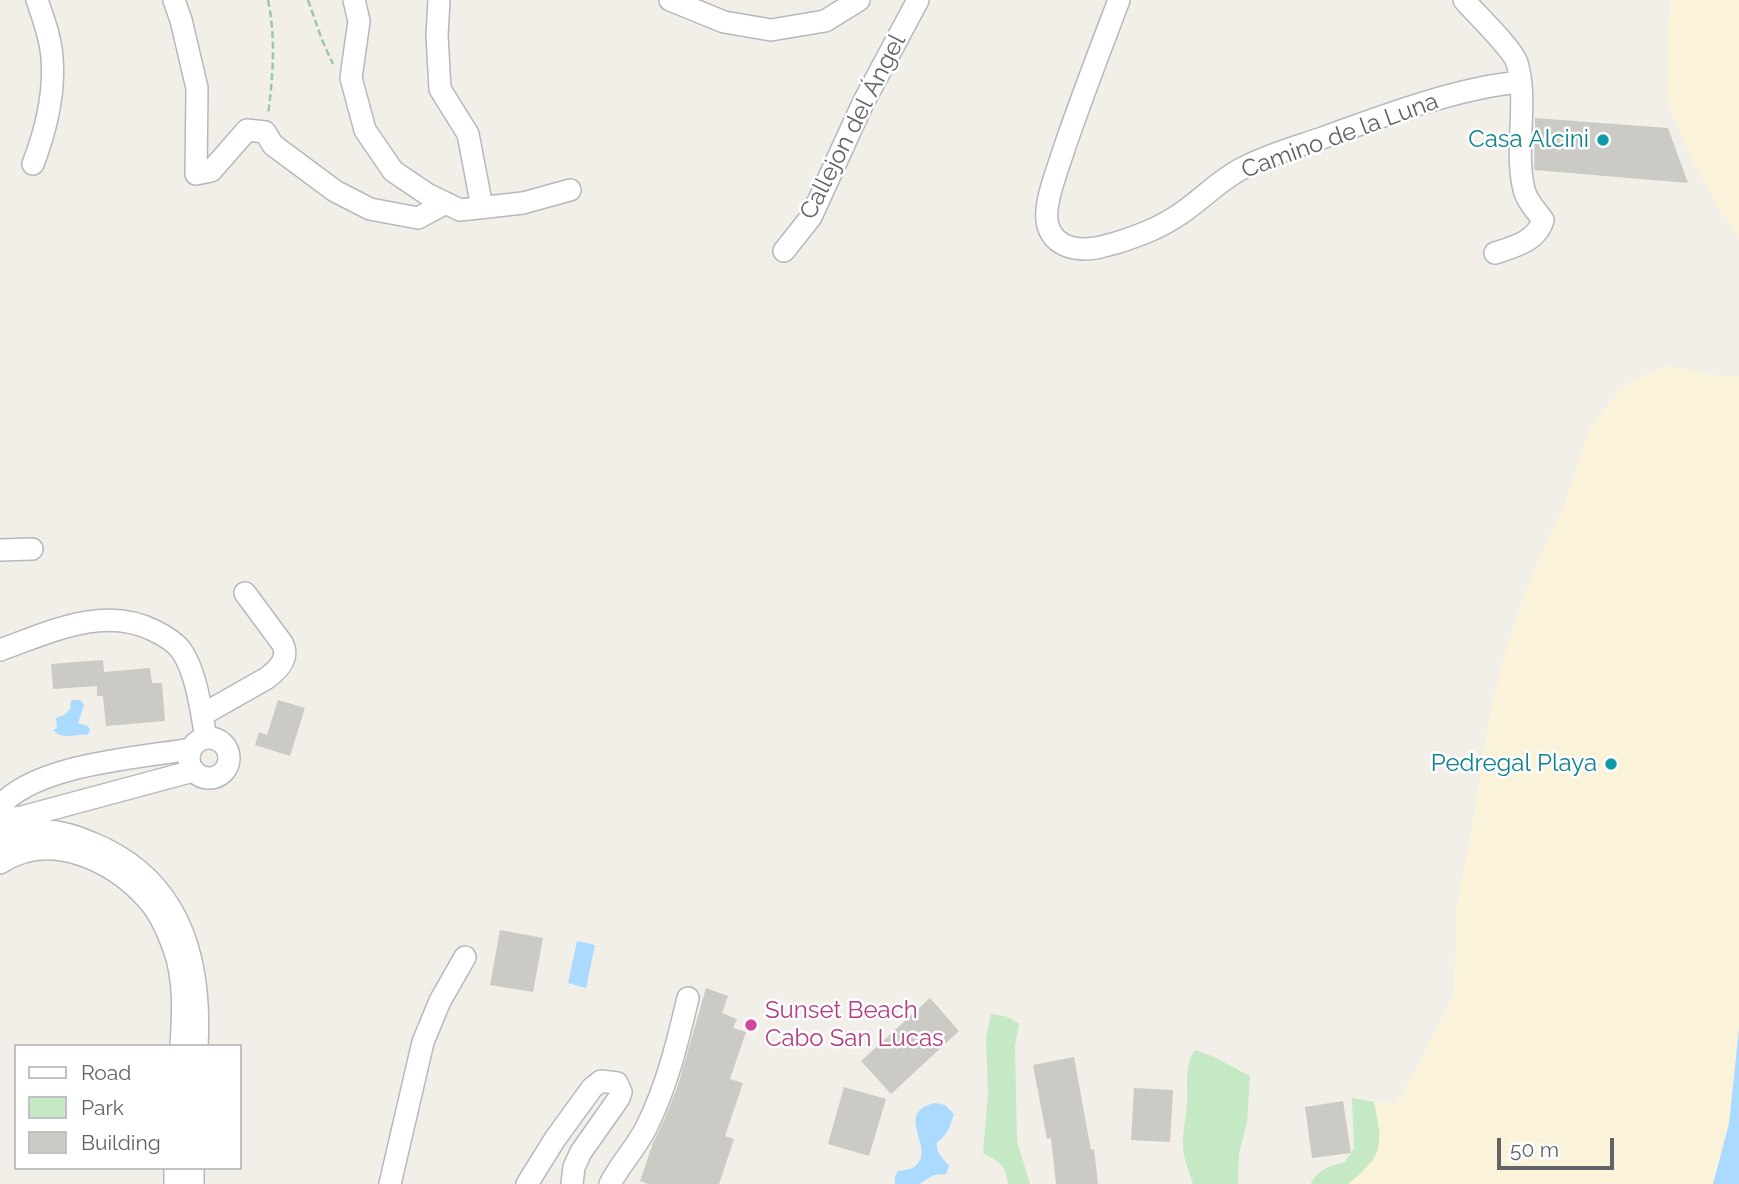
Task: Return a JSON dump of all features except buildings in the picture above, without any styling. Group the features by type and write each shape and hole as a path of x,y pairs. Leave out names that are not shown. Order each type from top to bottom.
{"street":[{"path":"33,163 43,139 52,92 52,56 37,0"},
{"path":"174,0 197,88 196,174 211,171 247,130 265,132 273,145 325,184 370,209 418,218 446,203"},
{"path":"354,0 359,21 351,78 365,130 393,171 427,194 460,210 523,203 570,190"},
{"path":"439,0 440,89 468,134 482,208"},
{"path":"670,0 724,22 771,30 825,21 859,0"},
{"name":"Callejon del Ángel","path":"784,251 811,217 863,103 918,0"},
{"name":"Camino de la Luna","path":"1119,0 1090,74 1048,206 1047,223 1051,233 1062,245 1078,249 1097,248 1158,228 1243,168 1282,152 1435,100 1500,84 1520,82"},
{"path":"1464,0 1512,54 1517,64 1525,192 1543,220 1536,234 1495,253"},
{"path":"0,550 32,549"},
{"path":"202,715 267,678 277,671 284,659 285,649 282,643 245,593"},
{"path":"0,650 70,625 100,619 132,622 162,634 181,650 189,667 202,715 198,743 189,759 193,771 202,778 216,778 222,775 230,757 225,745 213,738 198,743 68,769 27,786 0,806"},
{"path":"0,820 22,817 193,771"},
{"path":"0,842 33,831 55,830 100,846 136,868 159,891 171,922 180,976 183,1020 181,1044"},
{"path":"0,863 36,849 60,849 77,852 99,862 129,882 171,922 189,948 197,984 197,1044"},
{"path":"390,1184 423,1042 440,1001 465,957"},
{"path":"610,1184 645,1130 661,1096 674,1059 688,998"},
{"path":"527,1184 592,1087 601,1081 617,1083 621,1092 619,1098 581,1152 574,1167 572,1184"}],"path":[{"path":"265,132 272,83 273,46 268,0"},
{"path":"308,0 333,64"}],"green space":[{"path":"991,1014 1008,1017 1019,1024 1015,1045 1017,1141 1030,1184 1008,1184 1001,1164 983,1153 988,1094 986,1038"},
{"path":"1195,1050 1250,1076 1247,1123 1239,1153 1238,1184 1193,1184 1188,1170 1183,1136 1188,1069"},
{"path":"1352,1098 1374,1102 1380,1127 1378,1153 1368,1168 1348,1184 1311,1184 1321,1172 1345,1162 1354,1148"}],"sand":[{"path":"1671,0 1739,0 1739,239 1693,163 1667,101"},
{"name":"Pedregal Playa","path":"1666,366 1725,377 1739,376 1739,1028 1729,1124 1713,1184 1348,1184 1368,1166 1378,1149 1379,1129 1374,1102 1396,1103 1454,995 1457,905 1490,713 1507,645 1533,572 1565,503 1591,425 1626,383"}],"water":[{"path":"72,700 80,700 84,705 78,723 88,726 90,731 87,735 65,736 53,730 57,728 56,718 71,708"},
{"path":"577,941 595,945 586,988 568,983"},
{"path":"1739,1028 1739,1184 1713,1184 1729,1124"},
{"path":"935,1103 945,1105 954,1114 946,1133 937,1142 938,1152 949,1166 946,1174 934,1175 919,1184 895,1184 898,1171 912,1168 920,1160 922,1151 917,1115 922,1108"}],"place":[{"name":"Casa Alcini","path":"1603,140"},
{"name":"Pedregal Playa","path":"1611,764"},
{"name":"Sunset Beach Cabo San Lucas","path":"751,1025"}]}
